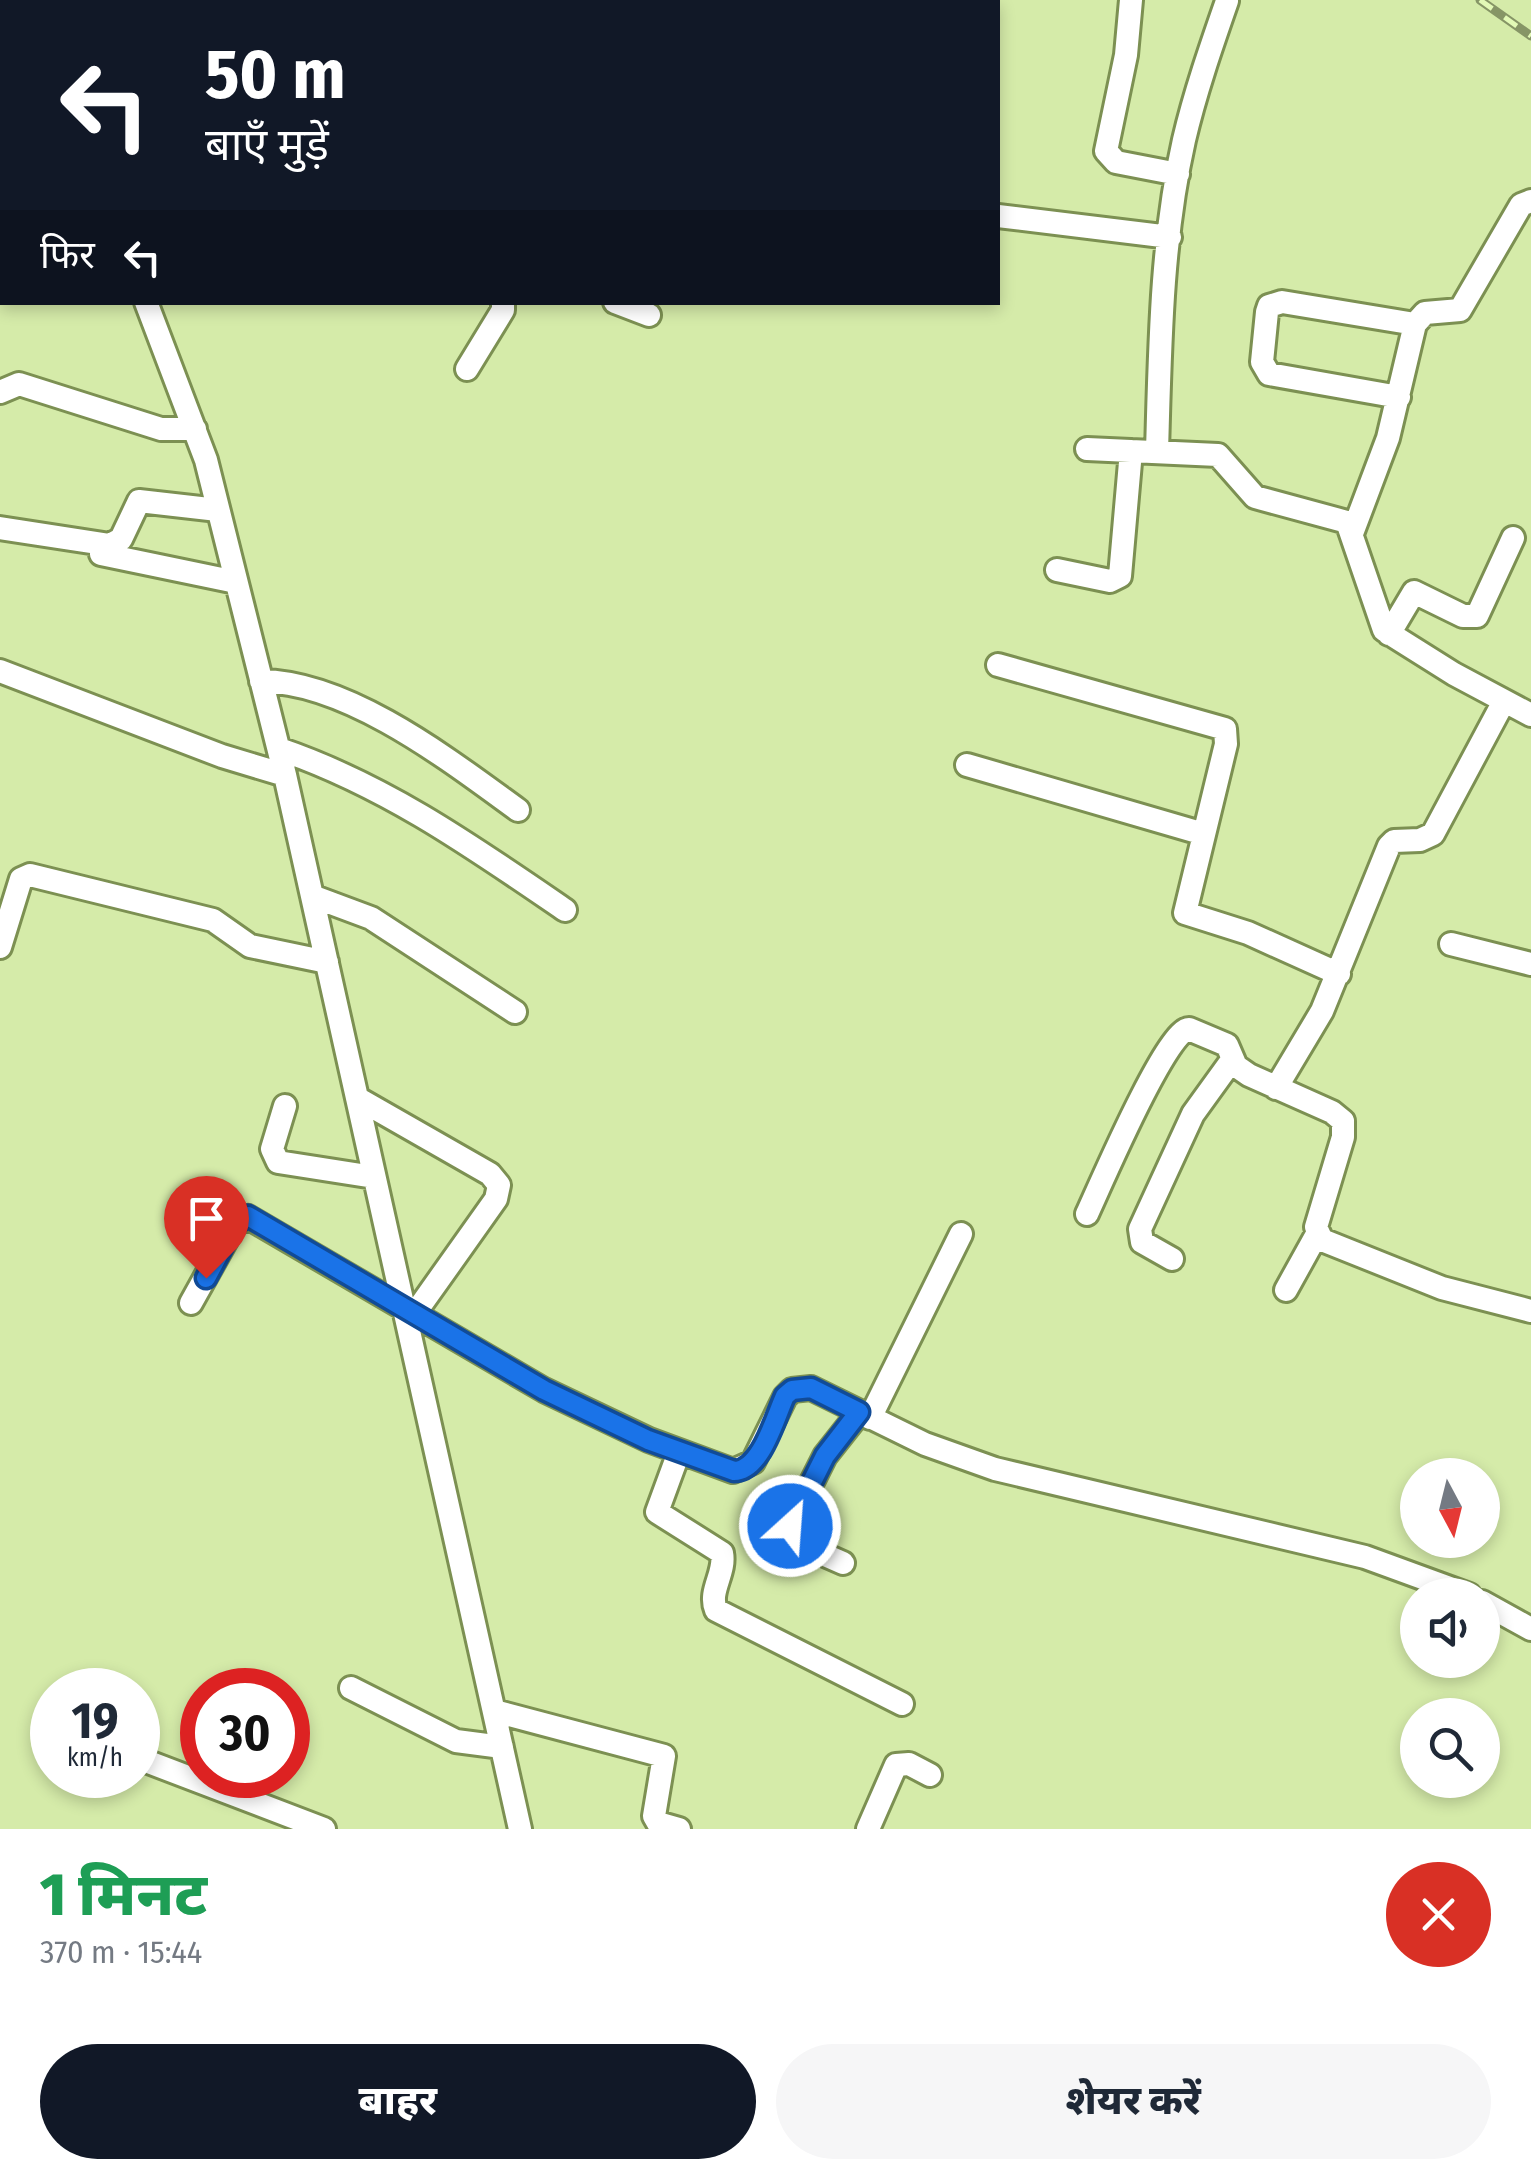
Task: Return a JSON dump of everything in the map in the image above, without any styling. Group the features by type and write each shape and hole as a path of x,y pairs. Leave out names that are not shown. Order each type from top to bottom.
{"street":[{"path":"1131,0 1126,55 1106,151 1116,162 1178,174"},
{"path":"1157,452 1160,338 1178,174 1197,89 1227,1"},
{"path":"1531,200 1521,205 1460,310 1425,314 1415,324 1399,396 1353,531 1377,618 1389,634 1503,703 1531,715"},
{"path":"1000,216 1170,237"},
{"path":"1399,396 1268,374 1262,362 1266,312 1268,306 1282,302 1415,324"},
{"path":"147,305 195,429 279,749 374,1177 409,1314 520,1829"},
{"path":"467,370 502,305"},
{"path":"623,305 649,315"},
{"path":"0,392 19,384 161,429 195,429"},
{"path":"1087,449 1222,456 1248,492 1336,517 1353,531"},
{"path":"1057,570 1110,581 1120,576 1131,451"},
{"path":"0,528 110,545 120,539 139,501 218,510"},
{"path":"1389,634 1414,592 1464,616 1477,616 1498,578 1513,538"},
{"path":"101,554 236,582"},
{"path":"998,665 1225,729 1226,744 1185,913 1248,933 1339,974"},
{"path":"0,671 222,756 285,775"},
{"path":"262,681 309,688 409,735 518,810"},
{"path":"1276,1088 1310,1036 1339,974 1389,846 1394,841 1420,840 1433,834 1503,703"},
{"path":"279,749 395,799 565,910"},
{"path":"967,765 1204,834"},
{"path":"0,947 22,879 30,875 213,920 250,946 326,962"},
{"path":"312,896 372,918 515,1012"},
{"path":"1451,944 1531,964"},
{"path":"1087,1214 1136,1105 1181,1030 1220,1041 1232,1060 1249,1075 1332,1112 1343,1122 1317,1234 1286,1290"},
{"path":"1172,1260 1142,1242 1140,1228 1193,1114 1232,1060"},
{"path":"357,1098 490,1174 499,1185 496,1199 409,1314"},
{"path":"285,1106 272,1149 278,1162 374,1177"},
{"path":"191,1303 235,1224 248,1216 544,1390 679,1452 734,1471 748,1468 785,1396 800,1387 995,1469 1394,1564 1428,1578"},
{"path":"842,1563 795,1539 790,1526 825,1456 864,1415 961,1234"},
{"path":"1317,1234 1328,1244 1442,1288 1531,1311"},
{"path":"679,1452 657,1512 722,1553 722,1568 713,1596 716,1610 902,1704"},
{"path":"1500,1612 1531,1629"},
{"path":"351,1688 456,1741 502,1747"},
{"path":"494,1711 664,1756 654,1816 658,1823 679,1829"},
{"path":"868,1829 896,1766 909,1764 930,1775"},
{"path":"160,1766 324,1829"}],"railway":[{"path":"1480,0 1531,36"}],"route":[{"path":"206,1278 235,1224 248,1216 405,1312 544,1390 648,1440 734,1471 742,1471 753,1462 785,1396 800,1387 811,1388 859,1412 825,1456 790,1526"}]}
